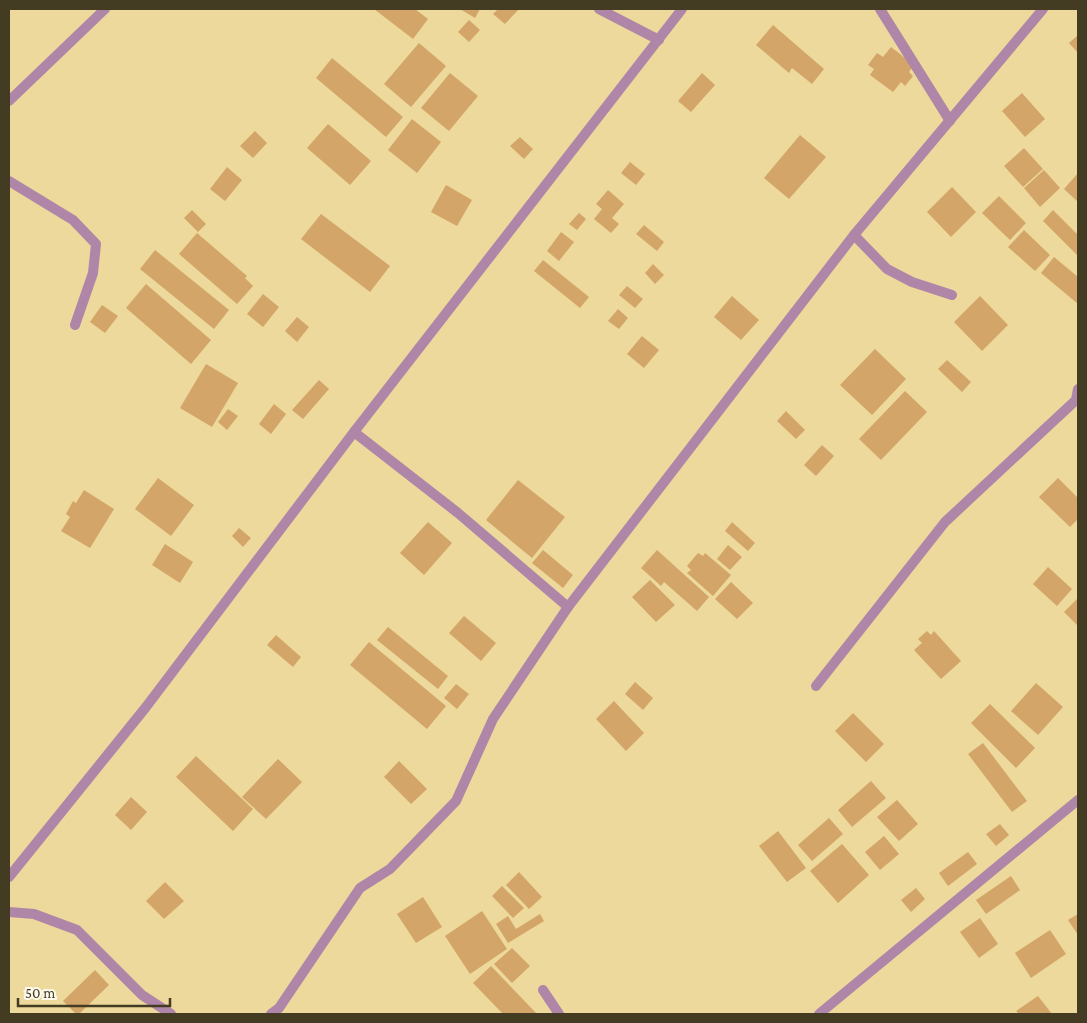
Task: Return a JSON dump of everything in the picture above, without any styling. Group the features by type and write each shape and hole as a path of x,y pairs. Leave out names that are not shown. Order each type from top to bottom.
{"street":[{"path":"9,100 105,9"},
{"path":"599,9 658,40"},
{"path":"9,877 146,707 354,432 682,9"},
{"path":"880,9 950,121"},
{"path":"270,1014 279,1008 360,888 390,869 456,801 493,719 568,606 854,235 1044,9"},
{"path":"9,181 73,220 96,244 93,273 75,325"},
{"path":"854,235 887,270 912,282 952,295"},
{"path":"816,686 944,522 1076,400 1078,389"},
{"path":"354,432 458,513 568,606"},
{"path":"819,1014 1078,800"},
{"path":"9,912 34,914 77,930 142,995 171,1014"},
{"path":"543,990 559,1014"}],"building":[{"path":"374,9 415,9 428,19 413,39"},
{"path":"460,9 480,9 475,18"},
{"path":"498,9 519,9 505,24 493,14"},
{"path":"469,20 480,30 469,42 458,32"},
{"path":"773,25 824,69 812,84 792,68 789,73 756,45"},
{"path":"1078,35 1078,53 1069,43"},
{"path":"419,43 446,66 411,107 384,84"},
{"path":"891,47 914,65 909,72 913,76 905,86 901,82 893,92 870,75 874,69 868,65 877,53 883,57"},
{"path":"332,58 403,117 386,137 316,78"},
{"path":"450,73 478,96 449,131 421,108"},
{"path":"702,73 715,85 691,112 678,101"},
{"path":"1022,93 1045,119 1025,137 1002,111"},
{"path":"412,119 441,142 417,173 388,150"},
{"path":"328,124 371,161 350,185 307,148"},
{"path":"255,131 267,143 253,158 240,146"},
{"path":"800,135 826,157 789,199 764,178"},
{"path":"520,137 533,149 524,159 510,146"},
{"path":"1024,148 1043,169 1023,187 1004,166"},
{"path":"630,162 645,174 636,185 621,173"},
{"path":"227,167 242,180 225,201 210,189"},
{"path":"1044,170 1060,188 1040,207 1024,188"},
{"path":"1078,173 1078,202 1064,189"},
{"path":"446,185 472,200 457,226 431,212"},
{"path":"952,187 976,212 951,237 927,212"},
{"path":"608,190 624,204 612,218 619,224 611,233 594,219 602,209 596,204"},
{"path":"999,196 1026,223 1010,240 982,213"},
{"path":"192,210 206,224 198,232 184,218"},
{"path":"1053,210 1078,235 1078,256 1043,221"},
{"path":"579,213 586,219 577,230 569,224"},
{"path":"321,214 390,266 370,292 301,239"},
{"path":"644,225 664,242 657,251 636,234"},
{"path":"1024,230 1050,255 1035,271 1008,247"},
{"path":"561,232 574,242 559,261 547,251"},
{"path":"197,233 247,276 245,278 253,286 237,304 179,254"},
{"path":"155,250 229,310 214,329 140,269"},
{"path":"1054,257 1078,277 1078,304 1041,273"},
{"path":"543,260 589,297 580,308 534,271"},
{"path":"653,264 664,275 655,284 645,273"},
{"path":"146,284 211,340 191,364 126,308"},
{"path":"627,286 643,299 635,308 619,295"},
{"path":"263,294 279,307 263,327 247,314"},
{"path":"732,296 759,320 741,340 714,317"},
{"path":"980,296 1008,325 982,351 954,322"},
{"path":"102,305 118,316 105,333 90,322"},
{"path":"618,309 628,318 619,329 608,321"},
{"path":"297,317 309,327 297,342 285,331"},
{"path":"642,336 659,350 644,368 627,354"},
{"path":"875,349 906,379 872,415 840,385"},
{"path":"947,360 971,382 962,392 938,369"},
{"path":"206,364 238,383 212,427 180,408"},
{"path":"319,380 329,389 303,419 292,410"},
{"path":"905,391 927,412 881,460 859,439"},
{"path":"274,404 286,414 271,434 259,424"},
{"path":"228,409 238,416 227,430 218,422"},
{"path":"786,411 805,430 796,439 777,421"},
{"path":"822,445 834,456 816,476 804,465"},
{"path":"158,478 194,505 171,536 135,509"},
{"path":"1058,478 1078,498 1078,519 1070,527 1039,497"},
{"path":"518,480 565,517 532,558 486,520"},
{"path":"84,490 114,509 90,548 61,531 70,517 66,514 73,501 76,503"},
{"path":"428,522 452,543 424,575 400,553"},
{"path":"732,522 755,543 748,551 725,531"},
{"path":"239,528 251,538 243,547 232,536"},
{"path":"165,544 193,562 180,583 152,565"},
{"path":"728,545 742,557 730,570 717,559"},
{"path":"543,550 573,575 563,588 532,563"},
{"path":"657,550 709,597 697,611 664,582 661,586 641,568"},
{"path":"698,553 703,556 705,553 731,575 713,596 687,573 691,570 687,566"},
{"path":"1048,567 1072,589 1057,606 1033,584"},
{"path":"650,580 675,605 656,622 632,597"},
{"path":"731,582 753,603 737,619 715,599"},
{"path":"1078,598 1078,626 1064,612"},
{"path":"464,616 496,643 481,661 449,633"},
{"path":"388,627 448,676 438,689 377,640"},
{"path":"927,631 931,635 934,631 961,661 941,679 914,650 922,643 918,639"},
{"path":"276,635 301,657 293,667 267,645"},
{"path":"369,642 446,706 427,729 350,665"},
{"path":"635,682 653,698 643,710 625,694"},
{"path":"1036,683 1063,707 1038,735 1011,711"},
{"path":"456,684 469,694 457,709 444,698"},
{"path":"614,701 644,733 626,751 596,719"},
{"path":"990,704 1035,748 1016,768 971,723"},
{"path":"853,713 884,744 866,762 835,731"},
{"path":"983,743 1027,801 1012,812 968,754"},
{"path":"196,756 253,809 233,831 176,777"},
{"path":"278,759 302,782 266,819 242,797"},
{"path":"399,761 427,789 411,804 384,777"},
{"path":"871,781 886,798 852,827 838,810"},
{"path":"131,797 147,812 131,830 115,815"},
{"path":"897,800 918,824 899,841 877,817"},
{"path":"829,818 843,834 812,861 798,845"},
{"path":"1000,824 1009,835 996,846 986,834"},
{"path":"778,831 806,868 787,882 759,846"},
{"path":"884,836 899,854 880,870 865,852"},
{"path":"842,844 869,875 838,903 810,871"},
{"path":"968,852 977,864 948,886 939,873"},
{"path":"519,872 542,897 529,909 506,885"},
{"path":"1011,876 1020,890 986,914 976,900"},
{"path":"165,882 184,901 164,919 146,901"},
{"path":"502,886 524,908 513,918 492,896"},
{"path":"916,888 925,899 911,912 901,900"},
{"path":"423,897 442,927 416,943 397,914"},
{"path":"482,911 507,949 470,974 445,936"},
{"path":"540,914 544,921 508,943 496,924 508,916 516,929"},
{"path":"1078,914 1078,935 1068,920"},
{"path":"980,918 998,944 979,958 960,932"},
{"path":"1050,930 1066,954 1031,978 1015,953"},
{"path":"512,948 530,966 512,983 494,964"},
{"path":"491,966 537,1014 503,1014 473,983"},
{"path":"95,970 109,985 79,1014 76,1014 63,1001"},
{"path":"1038,996 1052,1014 1019,1014 1016,1011"}]}
